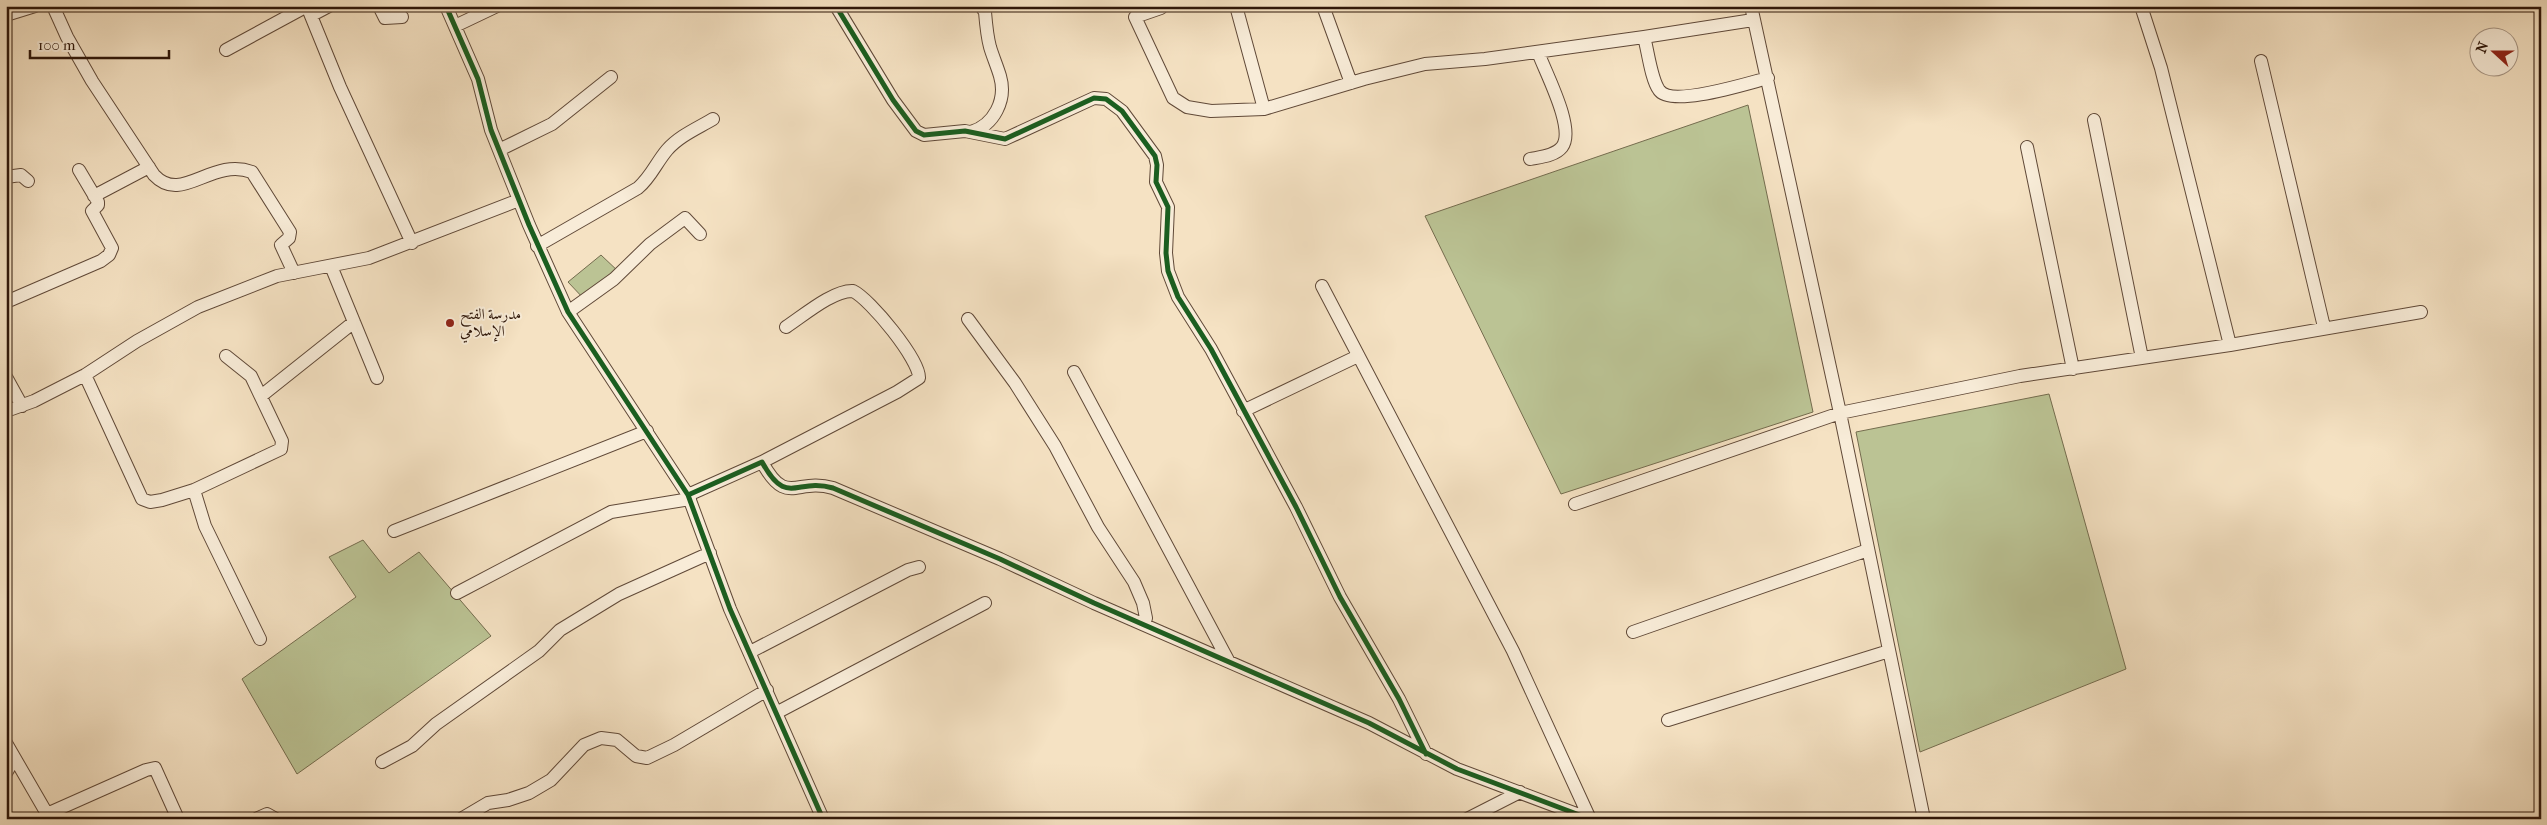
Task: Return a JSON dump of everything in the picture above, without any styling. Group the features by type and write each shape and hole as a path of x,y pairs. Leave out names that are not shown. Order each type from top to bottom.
{"street":[{"path":"6,15 35,6"},
{"path":"53,6 67,37 92,81 149,168 164,183 177,186 221,170 237,168 252,172 290,232 289,238 281,245 294,273"},
{"path":"226,50 309,9 329,6"},
{"path":"379,6 386,18 402,17"},
{"path":"446,6 478,79 491,130 537,246 568,312 689,497 730,609 823,819"},
{"path":"455,26 498,6"},
{"path":"836,6 893,100 916,131 927,135 971,132 980,129 993,118 1002,97 1001,77 994,60 985,12 981,6"},
{"path":"1236,6 1264,109"},
{"path":"1322,6 1351,83"},
{"path":"1751,6 1840,413 1924,819"},
{"path":"2140,6 2158,54 2230,345"},
{"path":"1161,8 1135,17 1173,98 1187,107 1211,112 1264,109 1351,83 1425,64 1644,38 1753,20"},
{"path":"309,9 340,87 412,243"},
{"path":"1644,38 1659,90 1667,96 1694,95 1768,78"},
{"path":"1530,159 1556,152 1563,146 1566,137 1564,118 1538,52"},
{"path":"2262,61 2324,327"},
{"path":"499,150 552,124 611,77"},
{"path":"971,132 1005,139 1094,98 1106,99 1122,111 1155,156 1157,165 1156,182 1168,207 1167,262 1178,297 1211,349 1344,604 1399,698 1426,754"},
{"path":"537,246 638,188 672,146 713,119"},
{"path":"2094,120 2142,358"},
{"path":"2027,146 2073,369"},
{"path":"94,196 149,168"},
{"path":"6,302 109,256 112,248 92,211 98,204 79,170"},
{"path":"6,178 21,175 28,180"},
{"path":"6,411 22,406 85,375 138,341 198,307 277,276 370,258 519,200"},
{"path":"568,312 614,279 650,244 685,218 700,234"},
{"path":"331,266 377,378"},
{"path":"1322,286 1512,651 1590,819"},
{"path":"457,593 611,512 689,497 762,462 897,392 919,378 915,366 882,316 853,291 841,293 825,301 786,327"},
{"path":"1575,504 1840,413 2020,376 2230,345 2324,327 2421,312"},
{"path":"968,319 1015,383 1055,446 1098,528 1134,582 1143,603 1146,618 1144,624"},
{"path":"261,396 354,322"},
{"path":"85,375 142,499 150,502 194,490 281,449 282,440 251,376 226,356"},
{"path":"1243,410 1358,356"},
{"path":"1074,372 1229,662"},
{"path":"6,377 22,406"},
{"path":"394,531 647,431"},
{"path":"762,462 771,478 781,487 793,489 814,485 833,488 1000,559 1369,723 1457,769 1590,819"},
{"path":"194,490 208,533 260,639"},
{"path":"1633,632 1868,550"},
{"path":"382,762 412,746 436,724 539,651 560,630 620,594 710,553"},
{"path":"750,652 908,570 919,567"},
{"path":"776,713 985,603"},
{"path":"1668,720 1889,650"},
{"path":"460,819 488,803 508,800 529,793 551,780 584,745 601,738 617,740 636,756 646,758 655,755 767,690"},
{"path":"6,743 49,816 146,770 155,768 178,819"},
{"path":"6,773 14,758"},
{"path":"1467,819 1520,792"},
{"path":"256,819 268,814 276,819"}],"green space":[{"path":"1748,105 1813,412 1561,494 1425,216"},
{"path":"601,255 620,273 585,300 568,282"},
{"path":"2049,394 2126,669 1920,752 1856,432"},
{"path":"363,540 389,573 419,552 491,636 297,774 242,679 356,597 329,557"}],"cycle path":[{"path":"446,6 478,79 491,130 529,225 568,312 688,495 730,609 823,819"},
{"path":"836,6 893,100 916,131 924,135 965,131 1005,139 1094,98 1106,99 1122,111 1155,156 1157,165 1156,182 1168,207 1166,253 1168,271 1178,297 1211,349 1296,507 1340,597 1399,699 1426,754"},
{"path":"688,495 762,462 778,484 786,488 810,486 833,488 1000,559 1094,603 1369,723 1457,769 1590,819"}],"place":[{"name":"مدرسة الفتح الإسلامي","path":"450,323"}]}
